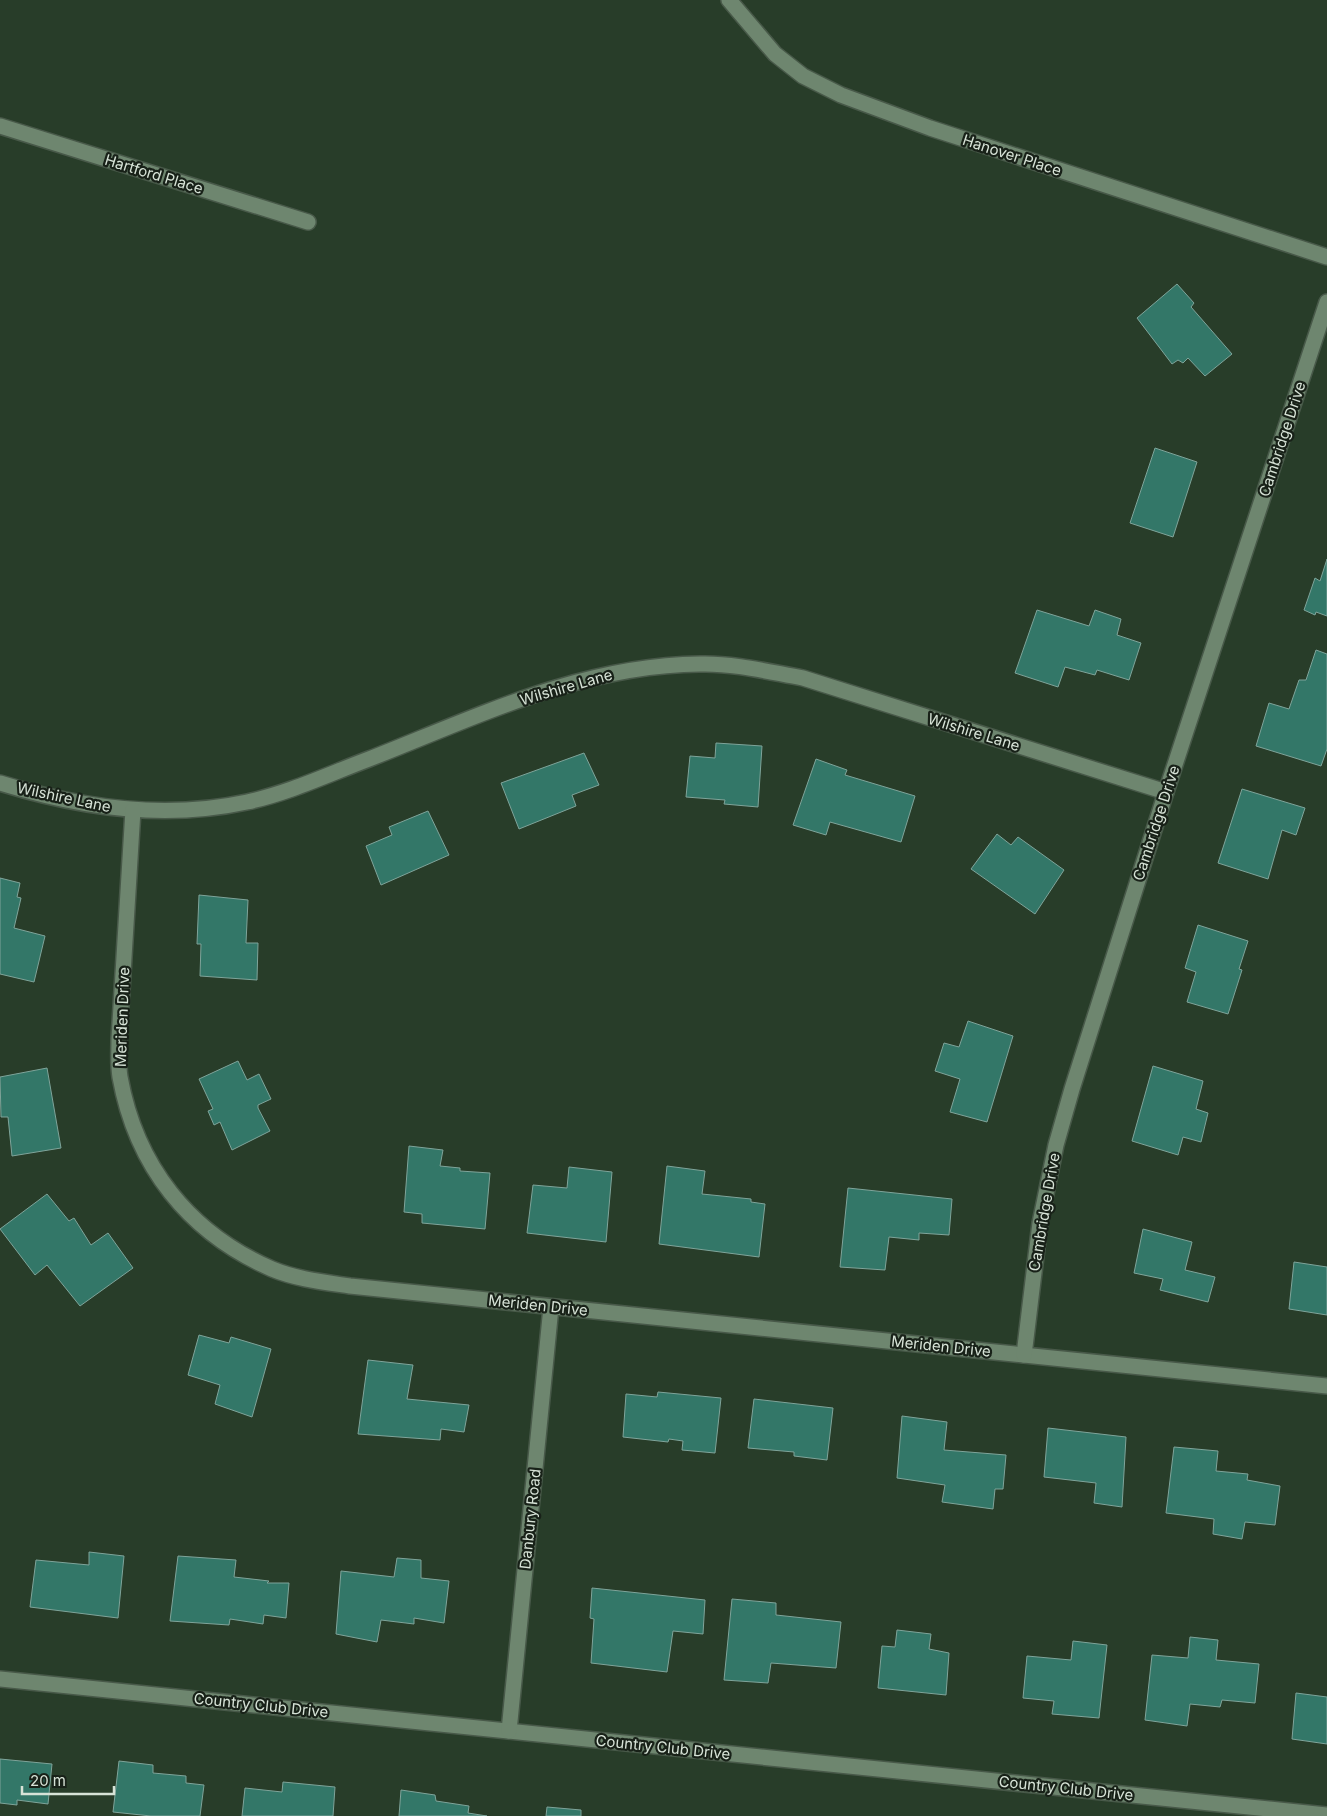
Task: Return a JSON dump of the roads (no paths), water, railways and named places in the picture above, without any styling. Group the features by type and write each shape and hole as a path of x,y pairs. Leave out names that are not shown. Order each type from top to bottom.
{"street":[{"name":"Hanover Place","path":"729,0 775,54 803,76 841,95 930,128 1327,257"},
{"name":"Hartford Place","path":"0,126 308,222"},
{"name":"Cambridge Drive","path":"1024,1355 1040,1223 1056,1145 1166,792 1327,302"},
{"name":"Wilshire Lane","path":"0,782 78,803 133,810 170,811 248,802 302,785 541,692 594,676 650,666 702,664 750,668 803,678 1166,792"},
{"name":"Meriden Drive","path":"133,810 119,1039 120,1075 136,1134 154,1169 176,1202 207,1231 236,1251 273,1269 310,1280 551,1307 1327,1386"},
{"name":"Danbury Road","path":"509,1731 551,1307"},
{"name":"Country Club Drive","path":"0,1678 1327,1815"}]}
